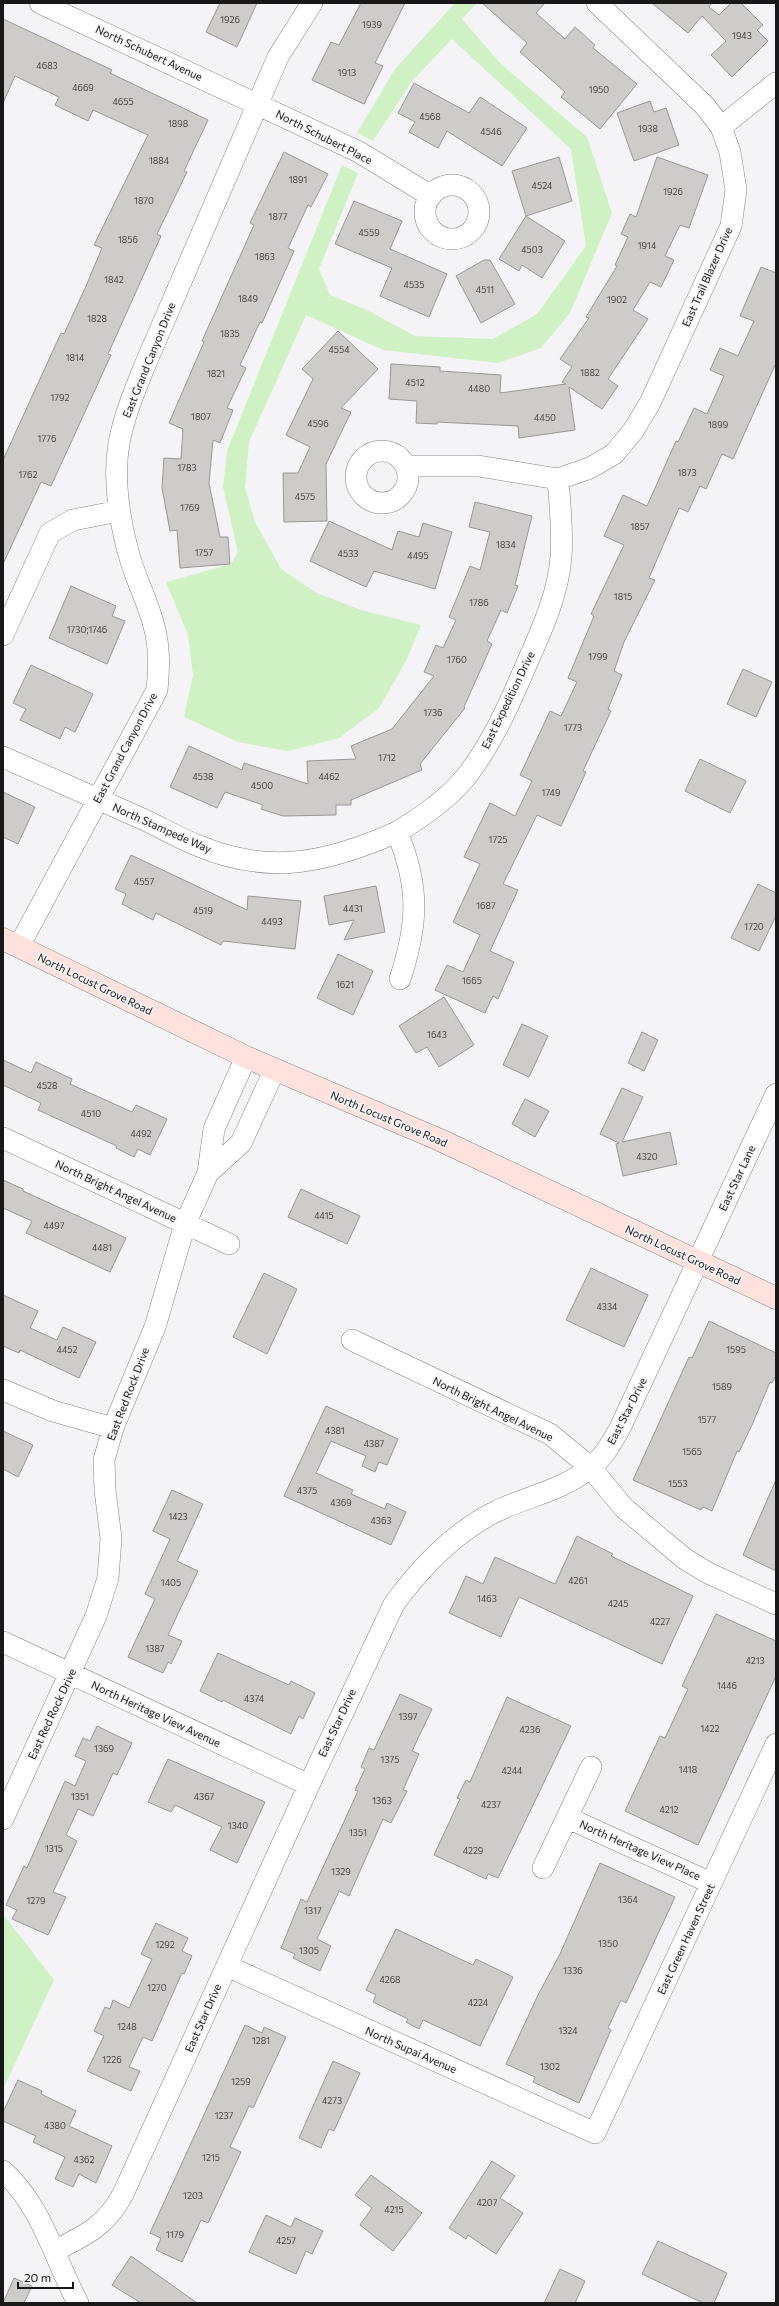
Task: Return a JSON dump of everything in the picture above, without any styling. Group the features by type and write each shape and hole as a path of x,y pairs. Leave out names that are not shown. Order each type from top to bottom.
{"main road":[{"name":"North Locust Grove Road","path":"11,943 246,1057 440,1140 776,1298"}],"street":[{"name":"North Schubert Avenue","path":"40,3 258,104"},
{"name":"East Grand Canyon Drive","path":"11,943 98,799 157,690 159,662 156,634 128,553 119,511 117,460 119,441 130,402 278,57 312,3"},
{"name":"East Trail Blazer Drive","path":"558,479 590,468 614,454 633,431 650,403 731,226 736,190 730,152 721,127 705,106 596,3"},
{"path":"721,127 776,83"},
{"name":"North Schubert Place","path":"258,104 358,152 431,196"},
{"path":"407,466 478,466 558,479"},
{"name":"East Expedition Drive","path":"397,832 439,803 465,778 483,753 513,696 551,608 556,585 561,557 558,479"},
{"path":"3,635 50,534 73,520 119,511"},
{"name":"North Stampede Way","path":"3,757 98,799 198,846 226,856 247,860 289,863 319,860 362,848 397,832"},
{"path":"397,832 408,858 414,891 414,924 409,950 400,979"},
{"name":"East Red Rock Drive","path":"3,1819 71,1674 96,1616 108,1578 111,1538 105,1490 104,1460 113,1428 155,1327 185,1224 208,1173 214,1129 246,1057"},
{"name":"East Red Rock Drive","path":"208,1173 240,1143 275,1069"},
{"name":"East Star Lane","path":"698,1262 776,1094"},
{"name":"North Bright Angel Avenue","path":"3,1138 229,1244"},
{"name":"East Star Drive","path":"54,2251 88,2235 113,2213 227,1966 308,1785 385,1621 408,1586 461,1533 497,1511 554,1490 591,1468 606,1451 620,1428 698,1262"},
{"name":"North Bright Angel Avenue","path":"352,1340 550,1434 591,1468 624,1508 685,1560 708,1573 776,1604"},
{"path":"3,1390 53,1411 113,1428"},
{"name":"North Heritage View Avenue","path":"3,1642 308,1785"},
{"name":"East Green Haven Street","path":"595,2133 776,1744"},
{"name":"North Heritage View Place","path":"543,1868 591,1767"},
{"name":"North Heritage View Place","path":"568,1818 712,1883"},
{"name":"North Supai Avenue","path":"227,1966 595,2133"},
{"path":"3,2171 15,2181 32,2204 78,2303"}],"green space":[{"path":"455,3 477,3 462,19 501,64 587,137 612,213 570,313 541,348 498,363 383,350 306,315 249,442 245,488 255,522 281,569 317,593 361,610 421,625 405,663 379,708 339,738 288,751 238,742 184,717 193,675 188,635 166,582 231,564 238,552 223,487 227,451 342,165 358,173 319,269 330,295 367,310 415,336 493,339 537,314 586,246 571,149 452,39 412,81 373,141 357,133 395,69"},
{"path":"3,1914 54,1980 3,2089"}],"building":[{"path":"220,3 257,3 237,47 206,32"},
{"path":"361,3 405,3 375,63 383,66 364,104 312,80 331,42 339,45"},
{"path":"482,3 545,3 536,13 565,39 575,27 595,45 593,48 637,84 600,129 561,97 565,92 520,52 527,43"},
{"path":"652,3 712,3 709,7 719,15 731,3 741,3 763,25 757,30 768,41 732,77 711,55 726,41 702,16 688,33"},
{"path":"3,19 112,70 110,73 208,120 184,171 187,172 157,234 161,236 108,354 111,355 51,486 41,482 3,564 3,460 61,333 64,334 86,286 102,248 94,245 148,135 93,110 88,121 55,105 59,97 15,76 3,103"},
{"path":"414,83 469,113 480,97 527,128 502,166 447,131 438,148 409,132 415,122 398,113"},
{"path":"650,101 654,112 666,108 679,145 634,161 617,113"},
{"path":"284,152 328,174 311,207 308,205 288,248 294,251 262,323 260,322 240,365 246,368 227,408 233,410 220,443 213,440 209,483 220,537 228,537 230,564 180,568 177,530 170,531 162,488 164,458 181,459 183,429 169,423 204,342 202,341 254,225 250,223"},
{"path":"559,157 572,201 526,216 512,171"},
{"path":"657,157 708,175 689,228 680,225 665,256 674,260 661,287 650,282 633,310 648,319 608,379 618,386 602,409 569,387 575,430 519,438 518,426 437,422 437,424 416,423 417,401 389,399 391,364 440,367 440,371 501,375 500,393 566,384 562,382 572,367 560,359 589,318 586,317 617,266 615,265 628,237 621,234 630,214 636,217"},
{"path":"354,201 402,221 390,249 447,274 429,317 380,296 392,268 335,244"},
{"path":"526,216 565,241 542,278 522,265 519,271 499,259"},
{"path":"484,260 490,260 515,304 481,323 456,276"},
{"path":"761,267 776,273 776,363 733,459 722,454 706,489 700,486 688,512 679,508 649,578 655,580 624,642 614,671 622,675 608,709 611,711 583,771 586,772 561,826 537,815 503,884 518,890 490,951 514,962 498,999 493,996 485,1013 435,990 447,965 463,972 480,935 453,922 480,864 464,857 490,803 515,816 532,781 520,775 550,711 561,716 577,682 568,678 594,616 591,614 624,545 604,536 623,495 647,506 676,441 678,442 694,408 707,414 724,376 710,370 720,348 738,356 754,321 740,316"},
{"path":"338,331 378,369 341,408 351,412 326,464 327,521 284,522 283,473 298,473 310,447 286,435 313,379 302,369"},
{"path":"475,502 532,516 515,585 518,586 507,613 501,610 487,641 492,644 464,707 465,708 420,764 422,770 351,800 351,805 336,805 336,815 283,816 261,809 263,805 225,792 217,808 170,787 189,746 242,770 244,763 308,784 307,761 356,759 351,746 392,729 434,676 424,672 436,645 443,648 456,620 449,617 470,566 480,570 490,532 469,527"},
{"path":"329,521 392,550 398,531 419,537 423,523 452,532 435,589 374,571 366,587 310,561"},
{"path":"71,586 116,606 112,616 125,621 107,664 49,638"},
{"path":"31,665 93,694 75,732 65,727 60,739 20,720 26,709 13,703"},
{"path":"743,669 772,682 756,717 727,704"},
{"path":"700,759 746,781 730,813 685,791"},
{"path":"3,792 35,807 18,844 3,837"},
{"path":"131,855 247,910 248,896 301,901 295,949 223,941 221,945 156,913 153,920 122,904 126,894 115,889"},
{"path":"758,884 776,893 776,916 759,951 731,938"},
{"path":"376,886 385,932 344,940 354,920 329,925 324,896"},
{"path":"338,954 373,971 353,1015 317,998"},
{"path":"444,997 474,1045 439,1067 427,1047 416,1053 399,1026"},
{"path":"522,1024 548,1036 529,1077 503,1065"},
{"path":"642,1032 658,1040 644,1071 628,1063"},
{"path":"3,1060 31,1073 36,1062 72,1079 70,1084 132,1112 136,1105 167,1119 150,1155 138,1149 134,1157 116,1148 117,1146 38,1110 41,1103 3,1085"},
{"path":"622,1088 643,1097 622,1142 670,1132 677,1164 623,1176 616,1144 619,1143 600,1134"},
{"path":"525,1099 549,1111 535,1137 512,1124"},
{"path":"3,1180 23,1189 23,1191 126,1238 110,1272 26,1233 32,1221 3,1208"},
{"path":"301,1189 360,1216 347,1244 288,1217"},
{"path":"591,1268 648,1295 624,1347 566,1320"},
{"path":"264,1273 297,1289 267,1354 233,1337"},
{"path":"3,1295 38,1311 30,1328 57,1340 63,1327 96,1342 79,1378 20,1350 19,1353 3,1346"},
{"path":"709,1321 776,1353 776,1375 772,1383 770,1382 739,1452 737,1451 712,1511 703,1507 701,1510 633,1480 689,1357 692,1358"},
{"path":"326,1406 398,1439 387,1465 379,1462 375,1472 362,1466 366,1456 331,1441 316,1473 353,1490 351,1494 385,1509 387,1503 406,1512 391,1545 284,1496"},
{"path":"3,1431 33,1445 18,1477 3,1469"},
{"path":"776,1480 776,1571 743,1555"},
{"path":"172,1490 203,1504 177,1561 198,1571 168,1635 182,1641 171,1664 168,1662 163,1673 128,1657 155,1599 145,1594 170,1539 153,1531"},
{"path":"577,1536 613,1554 611,1556 693,1596 662,1664 519,1597 501,1637 449,1613 466,1576 483,1584 495,1557 555,1584"},
{"path":"716,1614 776,1641 776,1676 698,1845 625,1811 660,1736 665,1738 688,1689 682,1686"},
{"path":"218,1653 289,1685 291,1681 315,1693 303,1719 299,1716 291,1734 223,1700 222,1702 200,1691"},
{"path":"400,1694 432,1709 412,1751 419,1754 403,1790 407,1791 391,1823 383,1819 349,1896 339,1891 317,1939 331,1946 320,1971 293,1958 295,1954 281,1948 301,1899 307,1902 358,1791 355,1790 365,1769 361,1767 369,1748 374,1750"},
{"path":"507,1697 571,1726 498,1878 488,1874 486,1879 434,1855 460,1799 457,1798 466,1780 470,1782"},
{"path":"97,1726 132,1743 117,1775 113,1773 93,1816 78,1809 66,1835 77,1841 53,1892 66,1897 48,1935 12,1919 17,1910 6,1905 24,1866 27,1868 65,1781 75,1786 86,1761 75,1756 83,1738 90,1741"},
{"path":"168,1759 265,1802 237,1863 210,1850 222,1827 175,1805 171,1812 148,1802"},
{"path":"600,1863 675,1897 626,2003 621,2000 608,2028 611,2030 579,2103 533,2082 535,2077 506,2064 538,1995 560,1954"},
{"path":"156,1923 188,1938 182,1951 192,1956 184,1974 182,1973 152,2041 143,2037 129,2067 140,2071 131,2091 87,2071 104,2036 94,2031 105,2007 110,2009 113,2000 129,2008 152,1959 141,1954"},
{"path":"396,1929 473,1965 476,1959 513,1977 480,2046 423,2020 419,2029 406,2022 408,2019 373,2002 376,1995 366,1990"},
{"path":"245,2025 262,2033 264,2027 286,2037 253,2108 249,2106 230,2147 241,2152 208,2223 201,2220 182,2262 156,2250 161,2238 150,2233"},
{"path":"333,2061 360,2073 334,2131 329,2129 321,2148 299,2138"},
{"path":"18,2080 42,2091 41,2094 76,2111 69,2126 112,2146 96,2183 79,2174 73,2187 55,2179 65,2157 33,2142 36,2136 3,2121 3,2112"},
{"path":"492,2161 515,2176 500,2198 523,2213 496,2254 468,2235 466,2239 449,2228"},
{"path":"371,2175 422,2213 393,2251 360,2225 372,2208 355,2195"},
{"path":"266,2215 291,2227 295,2218 323,2231 312,2254 306,2251 296,2274 249,2252"},
{"path":"658,2241 727,2273 714,2303 703,2303 642,2274"},
{"path":"131,2256 197,2303 141,2303 112,2285"},
{"path":"560,2269 585,2281 575,2303 544,2303"},
{"path":"14,2278 32,2286 24,2303 3,2303"}]}
